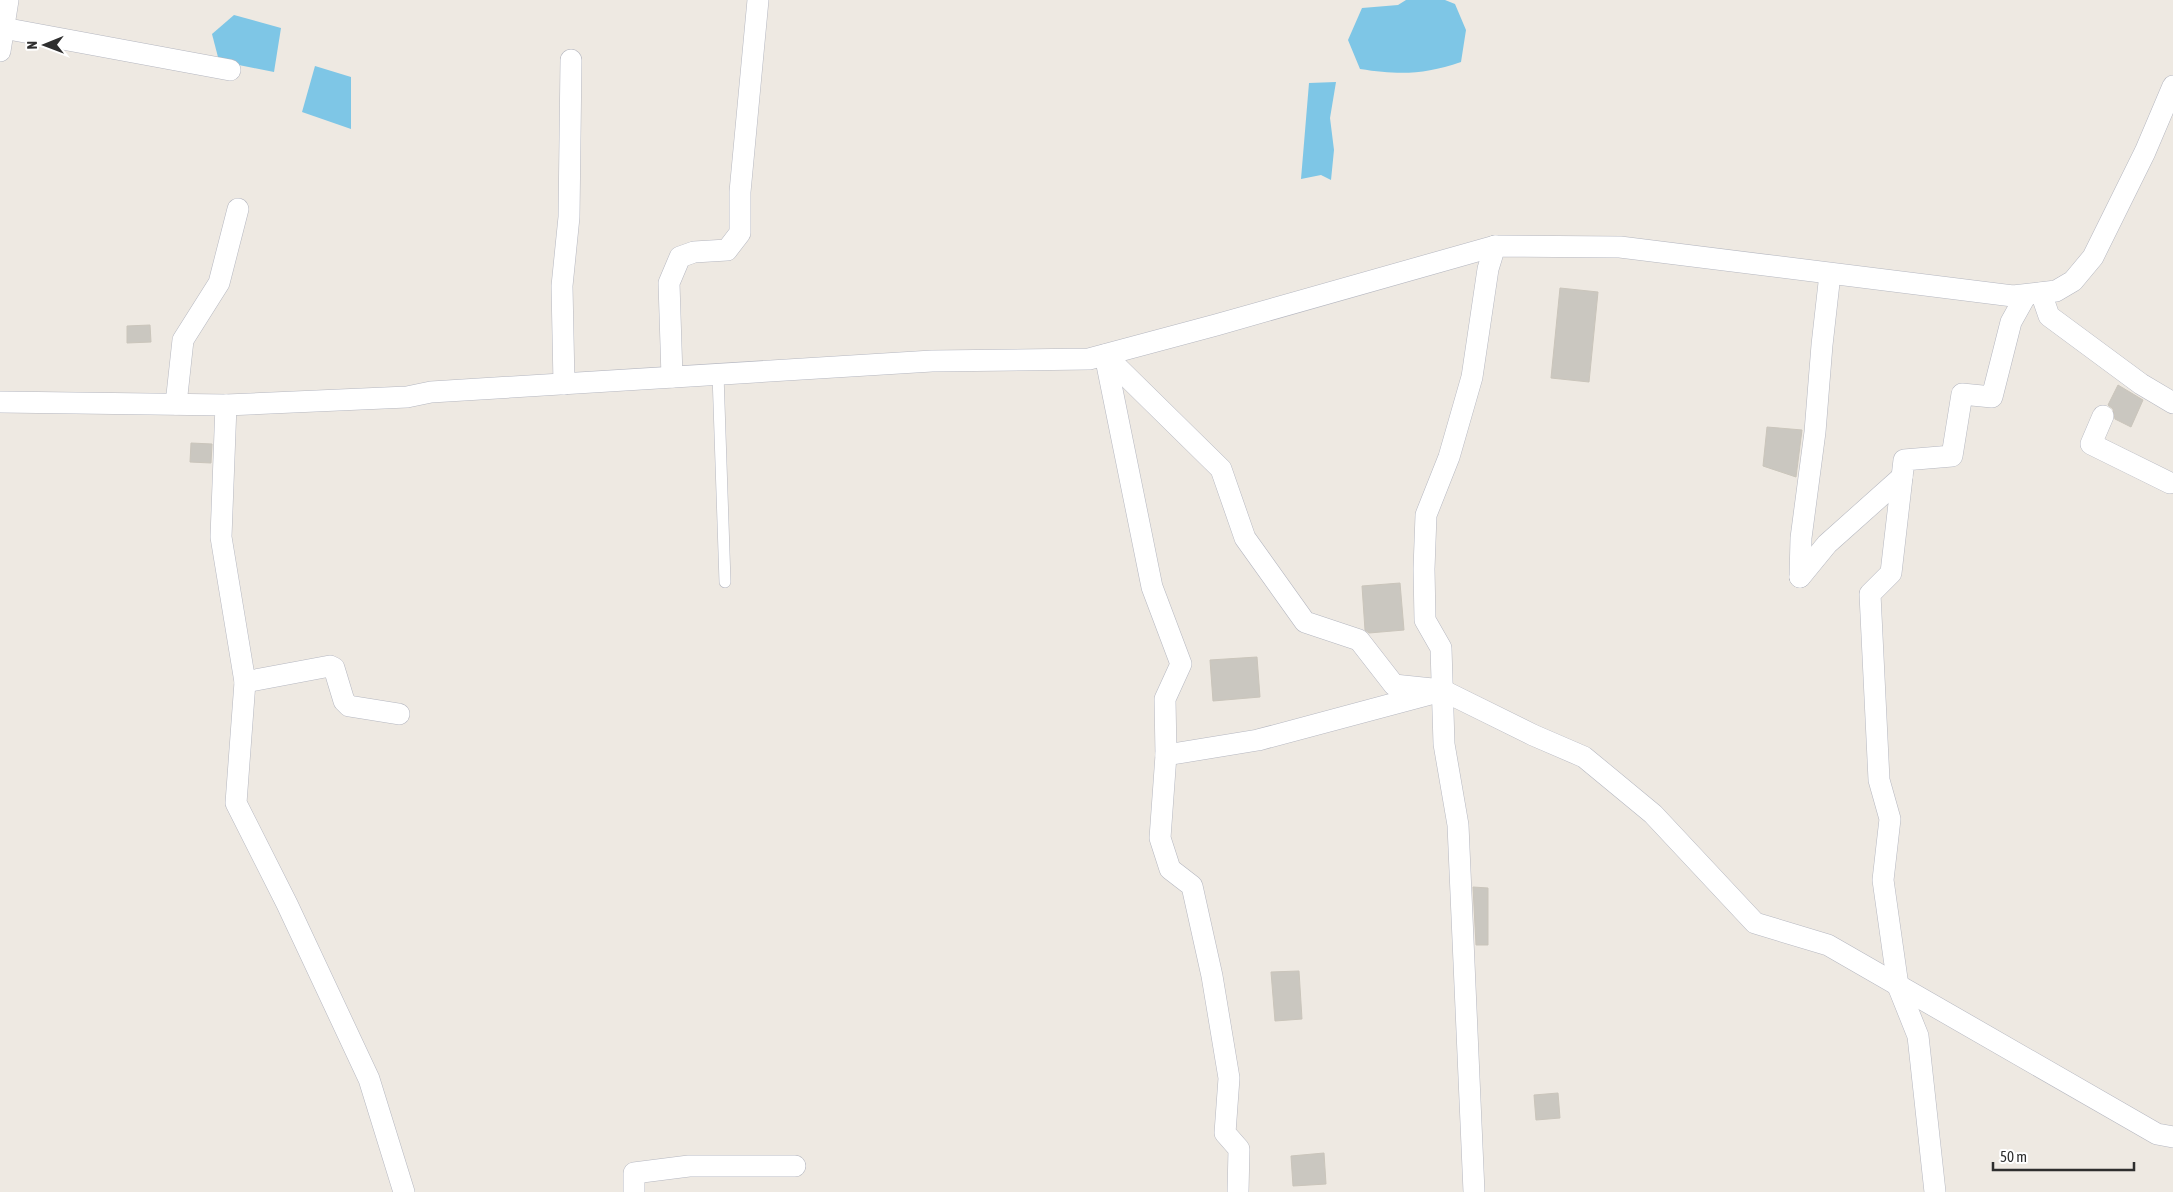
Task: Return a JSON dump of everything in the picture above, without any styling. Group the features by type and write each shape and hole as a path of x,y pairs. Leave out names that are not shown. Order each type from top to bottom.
{"street":[{"path":"0,51 8,0"},
{"path":"672,377 669,282 680,257 694,252 726,250 740,233 740,192 758,0"},
{"path":"3,28 230,70"},
{"path":"564,384 562,286 569,217 571,60"},
{"path":"0,402 226,405 407,397 432,392 932,362 1090,359 1216,326 1495,246 1620,247 2013,296 2056,291 2073,281 2093,257 2145,152 2173,86"},
{"path":"176,404 182,340 219,283 238,210"},
{"path":"1474,1192 1459,886 1458,825 1444,744 1441,648 1425,620 1424,569 1426,515 1449,457 1472,377 1488,269 1495,246"},
{"path":"1830,274 1815,432 1801,538 1800,577 1827,544 1902,477"},
{"path":"2033,294 2049,316 2141,384 2173,403"},
{"path":"1935,1192 1918,1036 1898,986 1883,880 1890,819 1879,780 1870,594 1891,574 1904,460 1952,456 1962,394 1992,397 2011,322 2033,294"},
{"path":"1105,355 1221,469 1245,538 1305,622 1359,640 1394,685 1442,690 1533,735 1584,756 1653,814 1756,923 1828,945 2157,1134 2173,1137"},
{"path":"1105,355 1152,587 1181,664 1165,699 1166,755 1160,838 1170,869 1192,886 1210,967 1228,1078 1226,1133 1239,1149 1238,1192"},
{"path":"226,405 221,537 245,682 236,803 287,904 369,1079 404,1192"},
{"path":"2103,416 2091,444 2170,483"},
{"path":"245,682 330,666 334,668 344,701 349,706 399,714"},
{"path":"1166,755 1258,740 1442,690"},
{"path":"634,1192 634,1173 689,1166 795,1166"}],"lane":[{"path":"718,374 725,582"}],"water":[{"path":"1406,0 1445,0 1455,4 1466,30 1461,62 1423,72 1411,73 1360,69 1348,40 1362,8 1398,5"},
{"path":"234,15 281,28 274,72 219,61 212,34"},
{"path":"315,66 351,77 351,129 302,112"},
{"path":"1336,82 1330,118 1334,150 1331,180 1321,175 1301,179 1309,83"}],"building":[{"path":"1560,288 1598,292 1589,382 1551,378"},
{"path":"150,325 151,342 127,343 127,326"},
{"path":"2118,385 2143,400 2131,427 2115,419 2113,409 2108,405"},
{"path":"1767,427 1802,430 1796,477 1763,466"},
{"path":"191,443 212,444 211,463 190,462"},
{"path":"1400,583 1404,630 1369,633 1365,630 1362,586"},
{"path":"1257,657 1260,697 1213,701 1210,660"},
{"path":"1473,887 1488,888 1488,945 1476,945"},
{"path":"1299,971 1302,1019 1275,1021 1271,972"},
{"path":"1558,1093 1560,1118 1536,1120 1534,1095"},
{"path":"1324,1153 1326,1184 1293,1186 1291,1156"}]}
